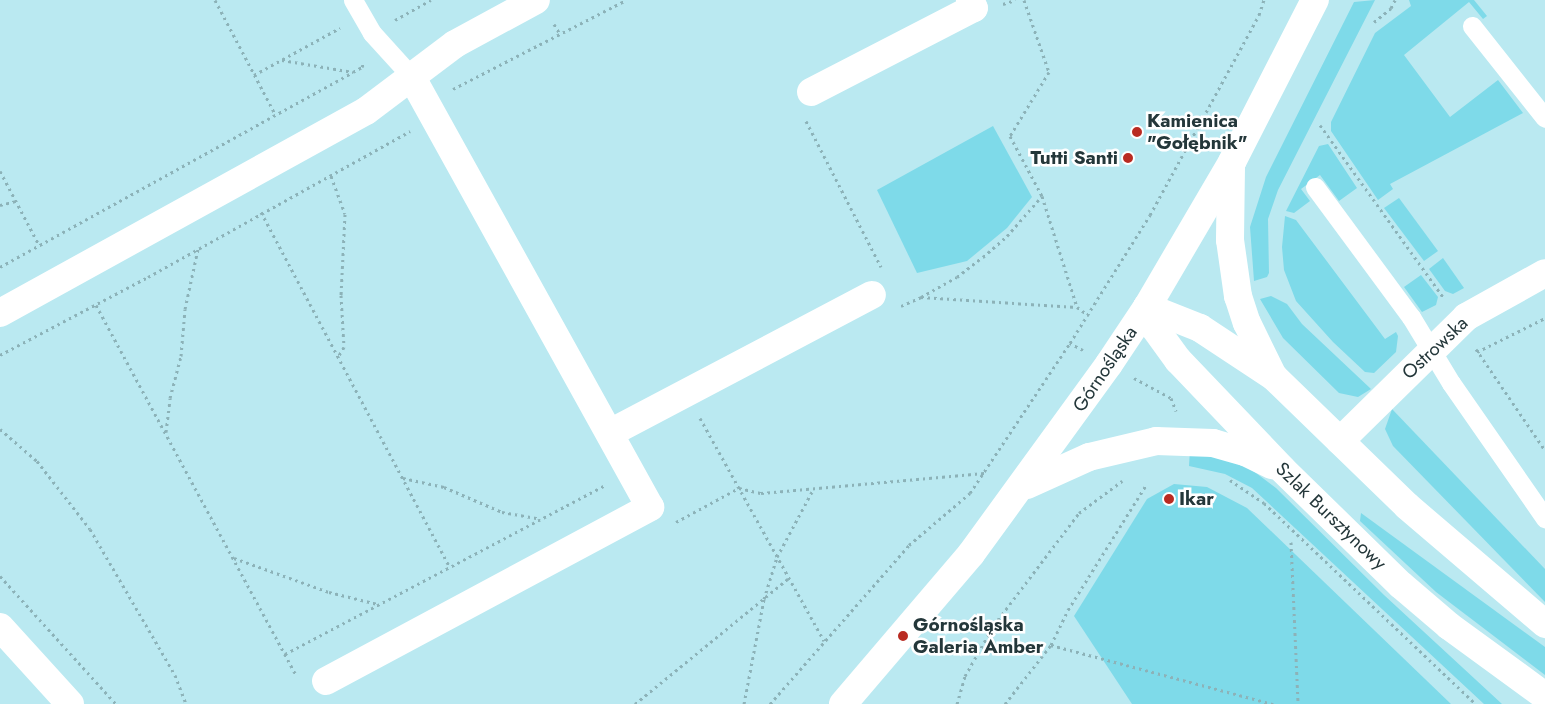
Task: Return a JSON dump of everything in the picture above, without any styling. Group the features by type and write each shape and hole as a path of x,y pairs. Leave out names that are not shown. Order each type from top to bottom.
{"street":[{"path":"0,313 366,112 455,44 536,0"},
{"path":"808,105 974,8 970,0"},
{"name":"Górnośląska","path":"843,704 928,607 1021,488 1146,307 1232,162 1315,0"},
{"path":"326,681 650,508 411,76"},
{"path":"1232,162 1230,231 1236,286 1247,323 1274,377"},
{"name":"Ostrowska","path":"1340,442 1460,323 1545,273"},
{"path":"610,433 884,289"},
{"path":"1146,307 1200,328 1274,377 1340,442 1441,536 1545,624"},
{"name":"Szlak Bursztynowy","path":"1146,307 1154,327 1178,360 1282,470 1401,585 1456,631 1545,696"},
{"path":"1021,488 1056,470 1089,457 1156,441 1213,443 1245,452 1282,470"},
{"path":"0,627 70,704"}],"lane":[{"path":"358,8 372,33 411,76"},
{"path":"1472,26 1545,118"},
{"path":"1315,187 1411,317 1431,350 1545,518"}],"path":[{"path":"215,0 275,114"},
{"path":"0,267 362,67 372,33 431,0"},
{"path":"0,355 96,305 434,118 444,94 626,0"},
{"path":"1024,0 1049,72 1010,136 1042,196 1077,307"},
{"path":"1374,22 1391,8 1395,0"},
{"path":"254,75 282,60 358,8"},
{"path":"282,60 353,72"},
{"path":"808,105 884,289 901,307 956,277 983,257 1007,236 1042,196"},
{"path":"1320,125 1460,323 1477,352 1545,450"},
{"path":"0,171 39,245"},
{"path":"331,176 345,214 341,295 344,347 337,357"},
{"path":"0,205 16,201"},
{"path":"261,212 450,567"},
{"path":"166,433 170,398 181,356 185,309 198,249"},
{"path":"920,297 1077,307 1088,315"},
{"path":"96,305 298,679"},
{"path":"1477,352 1545,318"},
{"path":"770,704 909,545 960,504 984,473 1070,343"},
{"path":"686,393 824,641"},
{"path":"0,428 37,461 90,529 175,675 186,704"},
{"path":"285,654 630,471"},
{"path":"739,488 760,493 813,490 984,473"},
{"path":"402,478 444,488 502,512 540,519"},
{"path":"957,704 977,651 1079,513 1100,494 1132,478"},
{"path":"1221,478 1259,498 1476,704"},
{"path":"1005,704 1052,645 1068,610 1146,485"},
{"path":"744,704 764,599 778,557 813,490"},
{"path":"1291,542 1298,704"},
{"path":"233,558 329,592 379,604"},
{"path":"0,576 116,704"},
{"path":"638,703 789,578"},
{"path":"1052,645 1273,704"}],"shaded area":[{"path":"1375,0 1278,190 1268,219 1269,273 1267,277 1254,281 1250,227 1266,177 1354,2"},
{"path":"1409,0 1474,0 1487,16 1483,19 1469,2 1404,55 1450,117 1498,80 1523,113 1390,184 1393,189 1378,200 1331,131 1331,122 1375,33 1411,6"},
{"path":"993,126 1032,197 1007,228 967,261 917,273 877,190"},
{"path":"1328,144 1357,188 1339,201 1320,175 1301,189 1310,201 1294,213 1286,211 1319,146"},
{"path":"1399,198 1438,251 1424,261 1384,208"},
{"path":"1285,216 1296,220 1385,339 1396,332 1398,336 1396,352 1374,373 1365,372 1333,342 1296,301 1284,270 1282,247"},
{"path":"1443,258 1464,288 1453,294 1445,291 1429,269"},
{"path":"1421,275 1438,297 1436,305 1422,312 1404,287"},
{"path":"1271,296 1287,304 1302,324 1371,389 1358,397 1339,393 1283,338 1260,299"},
{"path":"1392,409 1545,569 1545,602 1393,446 1385,429"},
{"path":"1190,449 1244,464 1276,488 1384,595 1502,704 1484,704 1252,488 1225,474 1189,466"},
{"path":"1174,484 1207,487 1247,508 1451,704 1132,704 1074,616 1147,499"},
{"path":"1361,513 1545,647 1545,675 1436,592 1360,521"}],"place":[{"name":"Kamienica \"Gołębnik\"","path":"1137,132"},
{"name":"Tutti Santi","path":"1128,158"},
{"name":"Ikar","path":"1169,499"},
{"name":"Górnośląska Galeria Amber","path":"903,636"}]}
